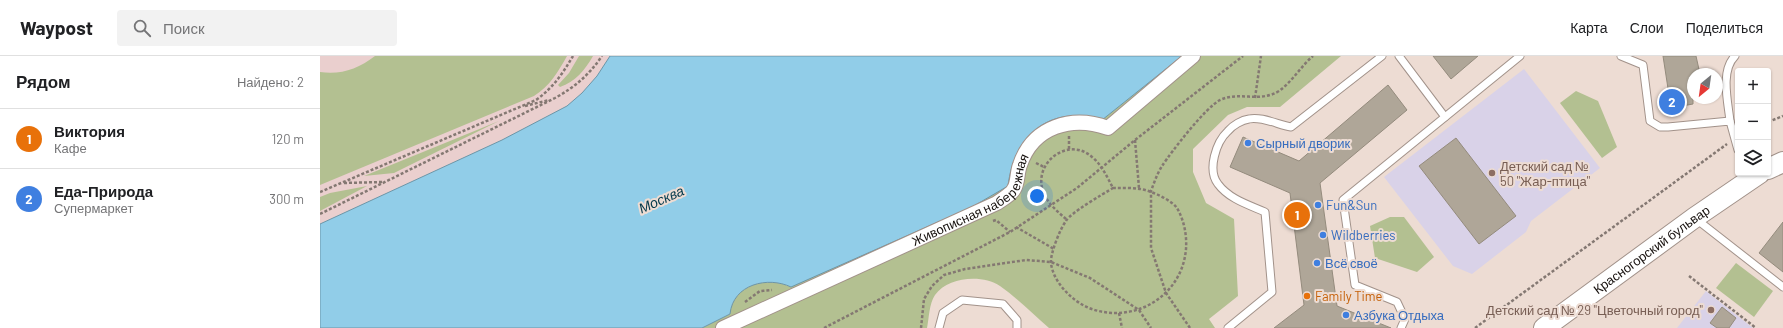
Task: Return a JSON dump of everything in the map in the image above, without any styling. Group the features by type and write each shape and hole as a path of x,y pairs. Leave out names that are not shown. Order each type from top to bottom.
{"main road":[{"path":"1771,168 1783,162"},
{"name":"Красногорский бульвар","path":"1544,328 1750,176"}],"street":[{"name":"Живописная набережная","path":"723,328 997,203 1014,189 1020,165 1025,153 1033,142 1044,133 1056,126 1075,122 1096,123 1108,128 1193,56"}],"lane":[{"path":"1228,328 1272,292 1265,212 1237,200 1217,184 1213,169 1219,143 1227,131 1238,123 1250,118 1291,127 1382,56"},
{"path":"1399,56 1445,117"},
{"path":"1401,328 1405,319 1397,302 1355,285 1343,200 1520,56"},
{"path":"1621,56 1643,65 1650,121 1660,127 1668,128 1730,121"},
{"path":"1735,56 1732,59 1727,73 1730,121 1735,139"},
{"path":"1694,218 1783,287"},
{"path":"939,328 943,313 962,300 1004,304 1017,320 1017,328"}],"path":[{"path":"320,192 536,100 547,93 565,71 573,56"},
{"path":"320,214 555,98 582,81 602,56"},
{"path":"824,328 1010,232 1076,188 1243,56"},
{"path":"1255,98 1261,56"},
{"path":"1190,328 1166,293 1150,248 1151,192 1162,167 1209,110 1220,100 1238,96 1255,98 1269,95 1280,90 1313,56"},
{"path":"515,109 555,98"},
{"path":"1771,121 1783,116"},
{"path":"1475,328 1735,139"},
{"path":"1135,140 1139,188"},
{"path":"1066,219 1051,205 1043,191 1042,175 1048,160 1054,155 1061,151 1077,150 1092,156 1102,167 1112,188"},
{"path":"342,183 386,182"},
{"path":"1112,188 1139,188 1151,192 1176,207 1185,231 1186,250 1182,269 1177,280 1166,293 1149,306 1139,310 1119,313 1099,311 1076,300 1058,281 1052,270 1051,262 1054,249 1066,219 1112,188"},
{"path":"1016,227 1054,249"},
{"path":"921,328 924,299 932,286 944,276 965,269 1026,260 1051,262 1090,278 1139,310 1151,328"},
{"path":"1690,276 1756,328"},
{"path":"1119,313 1122,328"}],"shaded area":[{"path":"320,56 610,56 597,76 582,93 567,106 502,140 320,224"},
{"name":"Детский сад № 50 \"Жар-птица\"","path":"1524,69 1600,168 1531,221 1526,232 1472,274 1453,266 1384,177"},
{"name":"Детский сад № 29 \"Цветочный город\"","path":"1706,291 1753,328 1677,328"}],"green space":[{"path":"375,56 567,56 557,73 545,88 534,96 320,185 320,72 335,73 356,68"},
{"path":"579,56 593,56 587,66 575,79 560,87 558,85 569,73"},
{"path":"1182,56 1341,56 1280,107 1247,107 1228,115 1193,149 1193,172 1206,203 1234,219 1238,296 1209,319 1215,328 1049,328 1000,286 993,282 984,280 966,279 948,284 935,295 927,328 702,328 730,314 733,304 738,296 745,289 753,285 772,282 791,287 1007,186 1011,168 1017,152 1026,138 1038,128 1051,121 1066,117 1083,116 1102,120"},
{"path":"1576,91 1598,101 1617,147 1602,158 1560,103"},
{"path":"499,121 394,173 364,176"},
{"path":"367,186 320,211 320,197 330,193"},
{"path":"1390,217 1404,217 1434,257 1417,272 1375,258 1370,226"},
{"path":"1736,263 1773,291 1754,317 1716,288"}],"water":[{"name":"Москва","path":"610,56 1182,56 1102,120 1083,116 1066,116 1051,120 1038,128 1027,138 1018,152 1012,168 1008,186 972,207 791,287 772,282 753,285 745,289 738,296 733,304 730,314 702,328 320,328 320,224 502,140 567,106 582,93 597,76"}],"building":[{"path":"1433,56 1478,56 1451,79"},
{"path":"1663,56 1696,56 1699,68 1687,68 1687,104 1693,104 1671,108"},
{"path":"1388,85 1407,110 1320,183 1337,306 1391,328 1274,328 1304,305 1290,193 1230,167 1243,137 1299,161"},
{"path":"1456,138 1516,216 1479,244 1419,166"},
{"path":"1783,222 1783,272 1759,253"},
{"path":"1722,307 1736,318 1729,328 1717,328 1710,323"}],"place":[{"name":"Еда-Природа","path":"1672,102"},
{"name":"Сырный дворик","path":"1248,143"},
{"name":"Детский сад № 50 \"Жар-птица\"","path":"1492,173"},
{"name":"Fun&Sun","path":"1318,205"},
{"name":"Виктория","path":"1297,215"},
{"name":"Wildberries","path":"1323,235"},
{"name":"Всё своё","path":"1317,263"},
{"name":"Family Time","path":"1307,296"},
{"name":"Детский сад № 29 \"Цветочный город\"","path":"1711,310"},
{"name":"Азбука Отдыха","path":"1346,315"}]}
